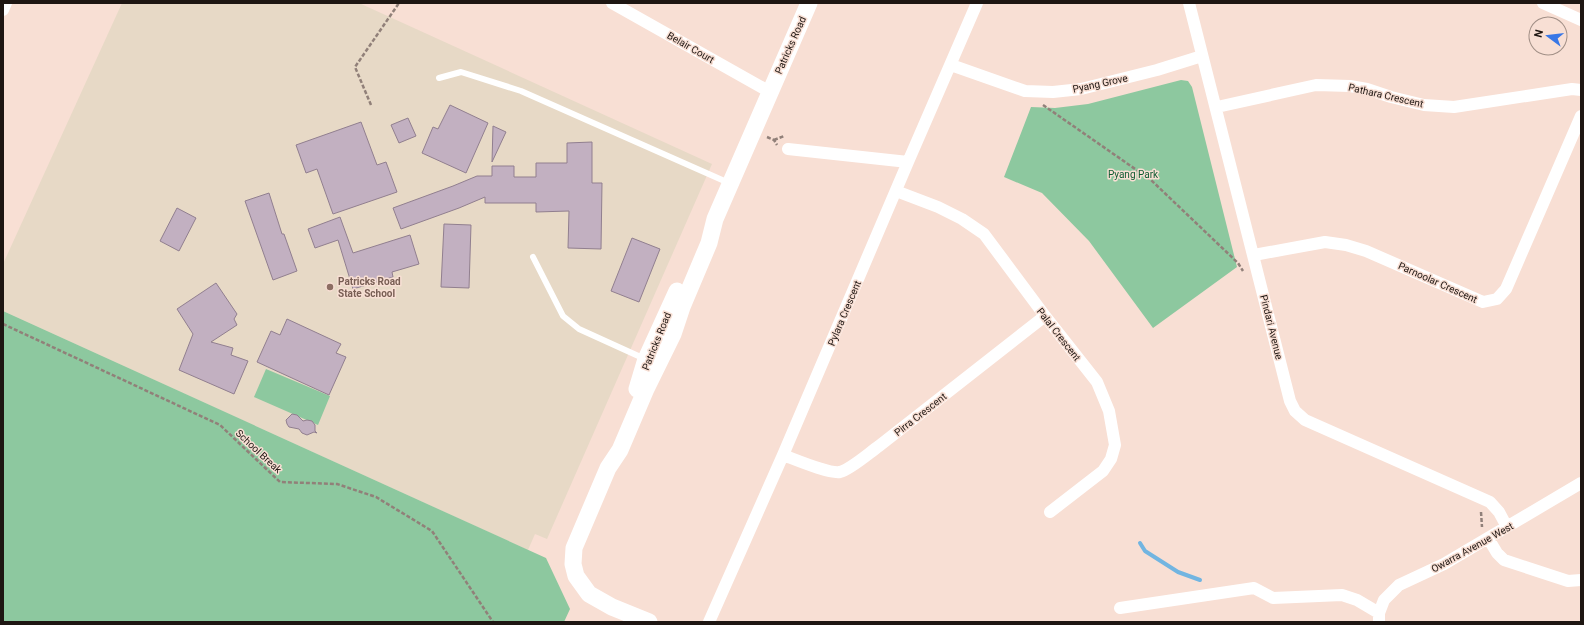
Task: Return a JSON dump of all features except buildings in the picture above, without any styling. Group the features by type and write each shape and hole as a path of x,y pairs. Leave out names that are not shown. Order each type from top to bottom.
{"main road":[{"name":"Patricks Road","path":"626,618 612,607 589,594 576,576 573,564 574,548 608,468 620,450 646,389 671,339 682,307 709,243 715,219 809,3"},
{"name":"Patricks Road","path":"608,468 612,446 641,379 646,359 700,239 715,219"},
{"path":"626,618 649,622"}],"street":[{"path":"3,10 6,3"},
{"name":"Belair Court","path":"612,3 770,92"},
{"name":"Pylara Crescent","path":"709,622 783,455 977,3"},
{"name":"Pindari Avenue","path":"1189,3 1290,400 1295,411 1305,420 1490,502 1499,512 1507,528"},
{"path":"1544,3 1581,20"},
{"name":"Pyang Grove","path":"951,64 1025,91 1053,92 1081,89 1157,70 1202,56"},
{"name":"Pathara Crescent","path":"1216,107 1316,85 1350,86 1367,89 1391,97 1424,105 1454,107 1572,89 1581,90"},
{"name":"Parnoolar Crescent","path":"1254,256 1325,242 1346,245 1366,251 1483,302 1497,299 1506,289 1581,116"},
{"path":"788,149 908,162"},
{"name":"Palal Crescent","path":"896,191 938,207 962,219 984,234 1045,316 1097,382 1109,411 1115,445 1111,459 1103,471 1050,512"},
{"name":"Pirra Crescent","path":"783,455 820,468 839,472 857,462 879,446 1045,316"},
{"name":"Owarra Avenue West","path":"1379,618 1384,600 1399,584 1444,564 1581,483"},
{"path":"1488,538 1497,553 1504,560 1568,581 1581,580"},
{"path":"1120,608 1254,588 1273,598 1342,595 1357,600 1379,618"}],"lane":[{"path":"439,78 461,72 521,91 731,184"},
{"path":"533,257 563,316 579,329 646,359"}],"path":[{"path":"371,105 355,67 399,3"},
{"path":"1025,91 1151,180 1238,263 1244,272"},
{"path":"774,140 782,136 787,137"},
{"name":"School Break","path":"3,324 220,425 280,482 337,484 376,498 432,531 493,622"},
{"path":"1478,510 1481,513 1482,528 1488,538"}],"shaded area":[{"name":"Patricks Road State School","path":"122,3 359,3 712,164 547,539 535,534 528,550 3,311 3,264"}],"green space":[{"name":"Pyang Park","path":"1181,80 1188,81 1192,87 1237,267 1153,328 1089,241 1042,193 1004,177 1031,107 1055,108 1088,104"},
{"path":"3,311 546,558 570,609 564,622 3,622"},
{"path":"266,369 330,396 318,425 254,397"}],"waterway":[{"path":"1140,543 1145,551 1178,572 1200,580"}],"place":[{"name":"Patricks Road State School","path":"330,287"}]}
